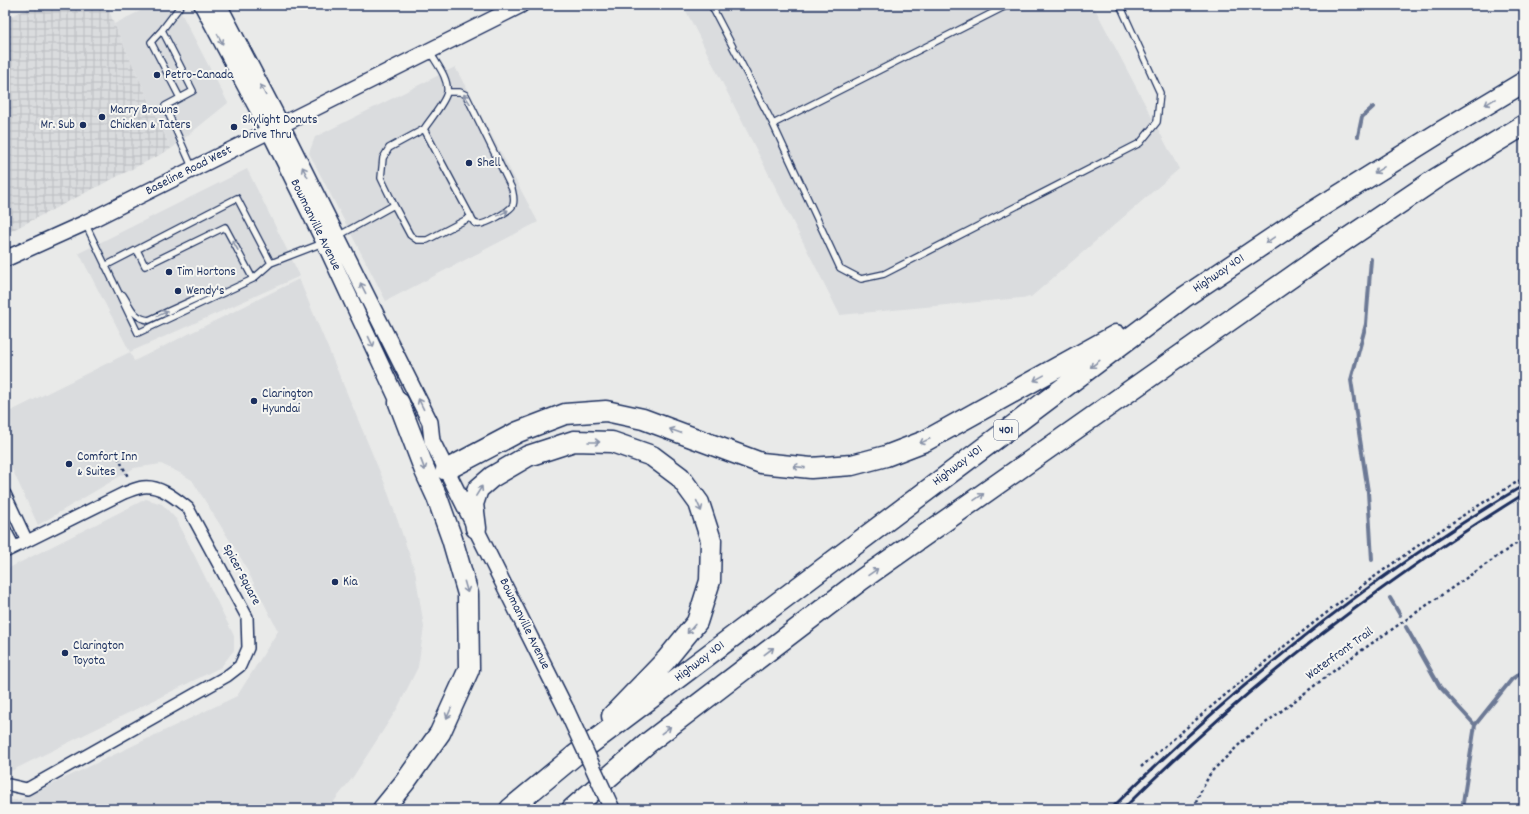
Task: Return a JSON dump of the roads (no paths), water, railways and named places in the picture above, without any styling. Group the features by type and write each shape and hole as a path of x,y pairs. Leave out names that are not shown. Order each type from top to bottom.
{"highway":[{"name":"Highway 401","path":"510,809 574,756 1183,298 1302,219 1439,133 1524,82"},
{"path":"572,809 649,742 861,580 1327,252 1437,178 1524,125"},
{"path":"446,470 518,432 565,414 606,411 643,419 761,463 811,468 852,465 886,456 925,441 1183,298"},
{"path":"383,809 405,782 440,733 469,669 468,594 452,539 437,497 398,403"},
{"path":"476,528 472,504 478,490 492,477 528,456 574,441 612,442 652,456 680,477 699,503 711,540 710,581 697,622 666,660 574,756"},
{"path":"588,809 649,742"}],"main road":[{"name":"Bowmanville Avenue","path":"202,5 275,128"},
{"name":"Bowmanville Avenue","path":"219,5 275,128 331,239 430,422 432,441 566,709 612,809"},
{"name":"Baseline Road West","path":"5,259 85,223 193,170 521,5"},
{"name":"Bowmanville Avenue","path":"331,239 398,403 415,430 432,441"}],"street":[{"name":"Spicer Square","path":"5,530 9,550 124,493 142,487 155,487 172,495 188,508 247,617 248,648 240,666 227,676 27,789 5,784"},
{"path":"5,494 27,541"}],"lane":[{"path":"180,98 151,42 181,5"},
{"path":"710,5 772,124 840,268 861,279 884,274 1140,143 1157,122 1160,93 1120,5"},
{"path":"772,124 1008,5"},
{"path":"162,30 193,90 165,106 193,170"},
{"path":"430,51 445,80 447,92 424,129 389,148 383,158 381,178 410,235 417,240 427,240 470,217"},
{"path":"424,129 474,222 483,224 513,206 514,198 512,189 466,95 460,92 447,92"},
{"path":"106,266 237,198 271,263"},
{"path":"85,223 138,333 253,279 271,263 331,239 394,205"},
{"path":"137,250 145,266 225,227 253,279"},
{"path":"114,283 136,316 149,320 206,294 218,295"}],"waterway":[{"path":"1358,136 1362,117 1373,107"},
{"path":"1371,259 1366,324 1351,380 1368,492 1372,560"},
{"path":"1390,598 1400,615"},
{"path":"1406,627 1440,687 1475,725"},
{"path":"1462,809 1475,725 1512,679 1524,671"}],"railway":[{"path":"1111,809 1206,719 1307,634 1413,556 1468,519 1524,485"},
{"path":"1123,809 1216,722 1264,680 1314,640 1417,564 1524,494"}],"place":[{"name":"Petro-Canada","path":"157,75"},
{"name":"Marry Browns Chicken & Taters","path":"102,117"},
{"name":"Mr. Sub","path":"83,125"},
{"name":"Skylight Donuts Drive Thru","path":"234,127"},
{"name":"Shell","path":"469,163"},
{"name":"Tim Hortons","path":"169,272"},
{"name":"Wendy's","path":"178,291"},
{"name":"Clarington Hyundai","path":"254,401"},
{"name":"Comfort Inn & Suites","path":"69,464"},
{"name":"Kia","path":"335,582"},
{"name":"Clarington Toyota","path":"65,653"}]}
